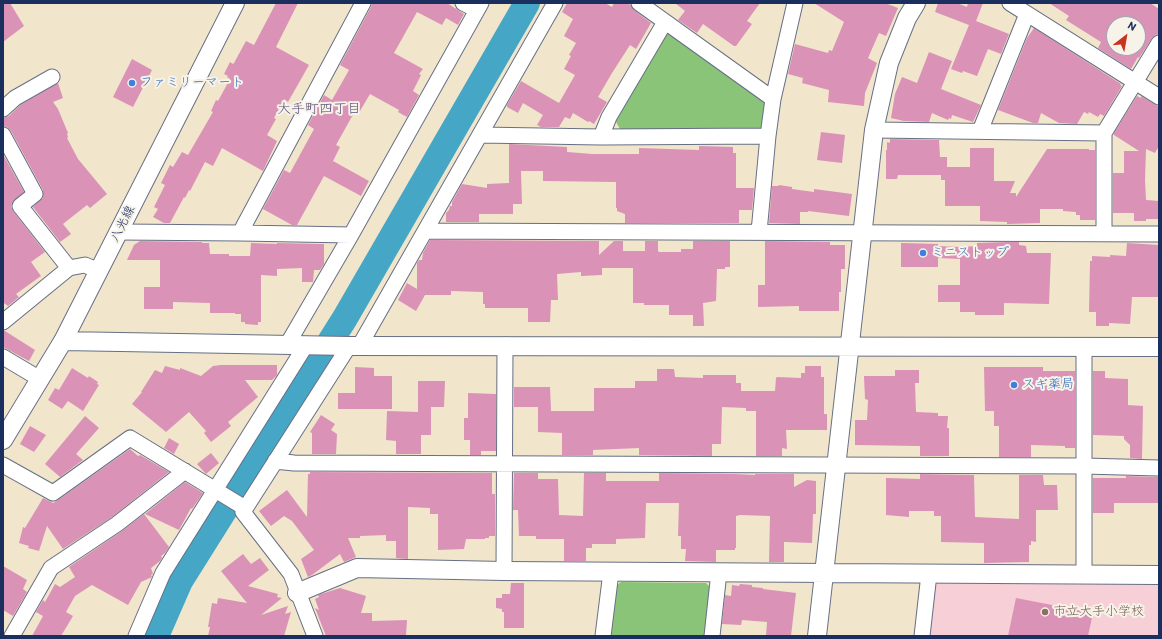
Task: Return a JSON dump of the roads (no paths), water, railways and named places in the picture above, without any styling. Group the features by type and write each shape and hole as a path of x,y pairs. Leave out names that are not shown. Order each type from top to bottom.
{"street":[{"name":"八光線","path":"3,440 63,340 235,3"},
{"path":"240,232 363,3"},
{"path":"287,345 479,7 463,3"},
{"path":"315,636 297,593 291,574 242,512 242,506 275,461 354,346 426,231 554,3"},
{"path":"639,3 773,99"},
{"path":"759,232 773,99 795,3"},
{"path":"817,636 874,130 889,63 916,3"},
{"path":"1010,3 1159,97"},
{"path":"980,131 1027,14"},
{"path":"601,137 609,117 665,22"},
{"path":"1104,233 1104,133 1159,43"},
{"path":"3,109 15,98 52,77"},
{"path":"874,130 1104,133"},
{"path":"3,135 35,194 20,206 69,268"},
{"path":"480,136 768,136"},
{"path":"426,231 1159,234"},
{"path":"119,232 240,232 350,235"},
{"path":"3,322 69,268 85,265 99,271"},
{"path":"63,340 354,346 1159,347"},
{"path":"136,636 163,573 219,492 306,345"},
{"path":"504,572 505,345"},
{"path":"1084,346 1084,573"},
{"path":"3,357 40,379"},
{"path":"3,465 53,493 130,438 242,506"},
{"path":"275,461 294,463 1084,466 1159,468"},
{"path":"12,636 50,568 117,524 185,471"},
{"path":"297,593 357,568 504,572 929,574 1084,573 1159,575"},
{"path":"603,636 611,572"},
{"path":"712,636 719,572"},
{"path":"922,636 929,574"}],"waterway":[{"path":"156,636 180,581 345,318 527,3"}],"place":[{"name":"ファミリーマート","path":"132,83"},
{"name":"ミニストップ","path":"923,253"},
{"name":"スギ薬局","path":"1014,385"},
{"name":"市立大手小学校","path":"1045,612"}],"district":[{"name":"大手町四丁目","path":"319,109"}]}
